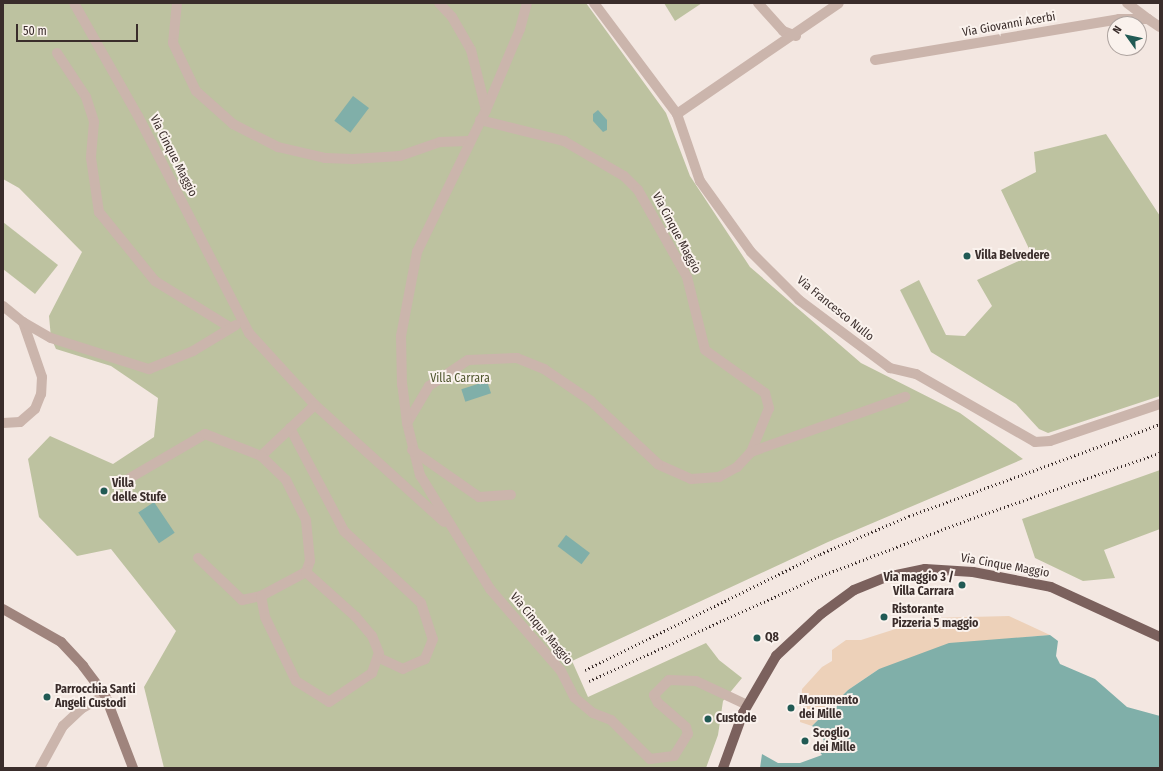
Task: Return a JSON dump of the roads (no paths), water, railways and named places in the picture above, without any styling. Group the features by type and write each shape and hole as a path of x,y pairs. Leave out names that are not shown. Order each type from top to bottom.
{"main road":[{"name":"Via Cinque Maggio","path":"723,768 747,705 776,656 821,614 854,590 887,577 925,569 973,572 1051,587 1160,637"}],"street":[{"name":"Via Cinque Maggio","path":"76,3 249,333 315,405 448,526"},
{"path":"177,3 173,43 196,91 234,124 278,147 325,158 353,159 400,156 440,142 468,141"},
{"path":"439,3 452,17 471,50 486,110"},
{"name":"Via Cinque Maggio","path":"528,3 520,29 486,110 468,141 417,252 408,286 401,336 402,385 412,450 420,475 448,526 490,589 561,671 575,698 593,713 611,720 650,759 674,756 688,734 686,727 658,703 654,695 669,680 696,682 747,705"},
{"name":"Via Francesco Nullo","path":"594,3 677,114 700,181 751,252 799,300 890,368 916,374 1035,442 1050,441 1160,404"},
{"path":"758,3 783,31 796,36"},
{"path":"677,114 796,36 839,3"},
{"path":"1127,3 1160,27"},
{"name":"Via Giovanni Acerbi","path":"875,60 1119,19 1148,19"},
{"path":"57,53 86,97 94,122 91,158 99,212 155,281 231,328"},
{"name":"Via Cinque Maggio","path":"407,424 429,386 442,374 468,360 517,358 565,382 658,464 674,473 691,479 719,477 737,467 751,452 770,408 765,393 705,350 687,277 638,190 612,166 564,141 480,120"},
{"path":"3,306 23,322 51,338 149,369 193,351 242,320"},
{"path":"3,423 20,422 35,409 41,394 42,377 23,322"},
{"name":"Via Cinque Maggio","path":"751,452 905,397"},
{"path":"261,456 315,405"},
{"path":"290,428 344,531 420,603 433,639 425,659 403,669 379,658"},
{"path":"123,482 205,434 261,456 286,480 306,520 310,561 306,572 261,596 242,600 207,571 198,558"},
{"path":"412,450 479,496 511,495"},
{"path":"261,596 265,617 296,681 316,696 329,702 348,691 372,673 379,658 372,636 306,572"},
{"path":"3,609 61,642 105,695 133,768"},
{"path":"40,768 63,726 80,709 105,695"}],"water":[{"path":"353,96 369,108 350,133 334,121"},
{"path":"598,110 607,120 607,130 603,132 593,121 593,114"},
{"path":"487,381 491,393 465,402 461,389"},
{"path":"154,502 175,533 159,543 138,513"},
{"path":"566,535 590,553 582,564 558,546"},
{"path":"1050,635 1058,641 1056,656 1060,664 1095,679 1127,707 1160,716 1160,768 760,768 762,754 778,763 800,763 822,755 818,750 824,741 819,730 812,726 848,690 879,669 949,643"}],"railway":[{"path":"585,670 820,554 909,516 1160,424"},
{"path":"589,681 818,577 970,519 1160,453"}],"place":[{"name":"Villa Belvedere","path":"967,256"},
{"name":"Villa delle Stufe","path":"104,491"},
{"name":"Via maggio 3 / Villa Carrara","path":"962,585"},
{"name":"Ristorante Pizzeria 5 maggio","path":"884,617"},
{"name":"Q8","path":"757,638"},
{"name":"Parrocchia Santi Angeli Custodi","path":"47,697"},
{"name":"Monumento dei Mille","path":"791,708"},
{"name":"Custode","path":"708,719"},
{"name":"Scoglio dei Mille","path":"805,741"}],"park label":[{"name":"Villa Carrara","path":"460,379"}]}
